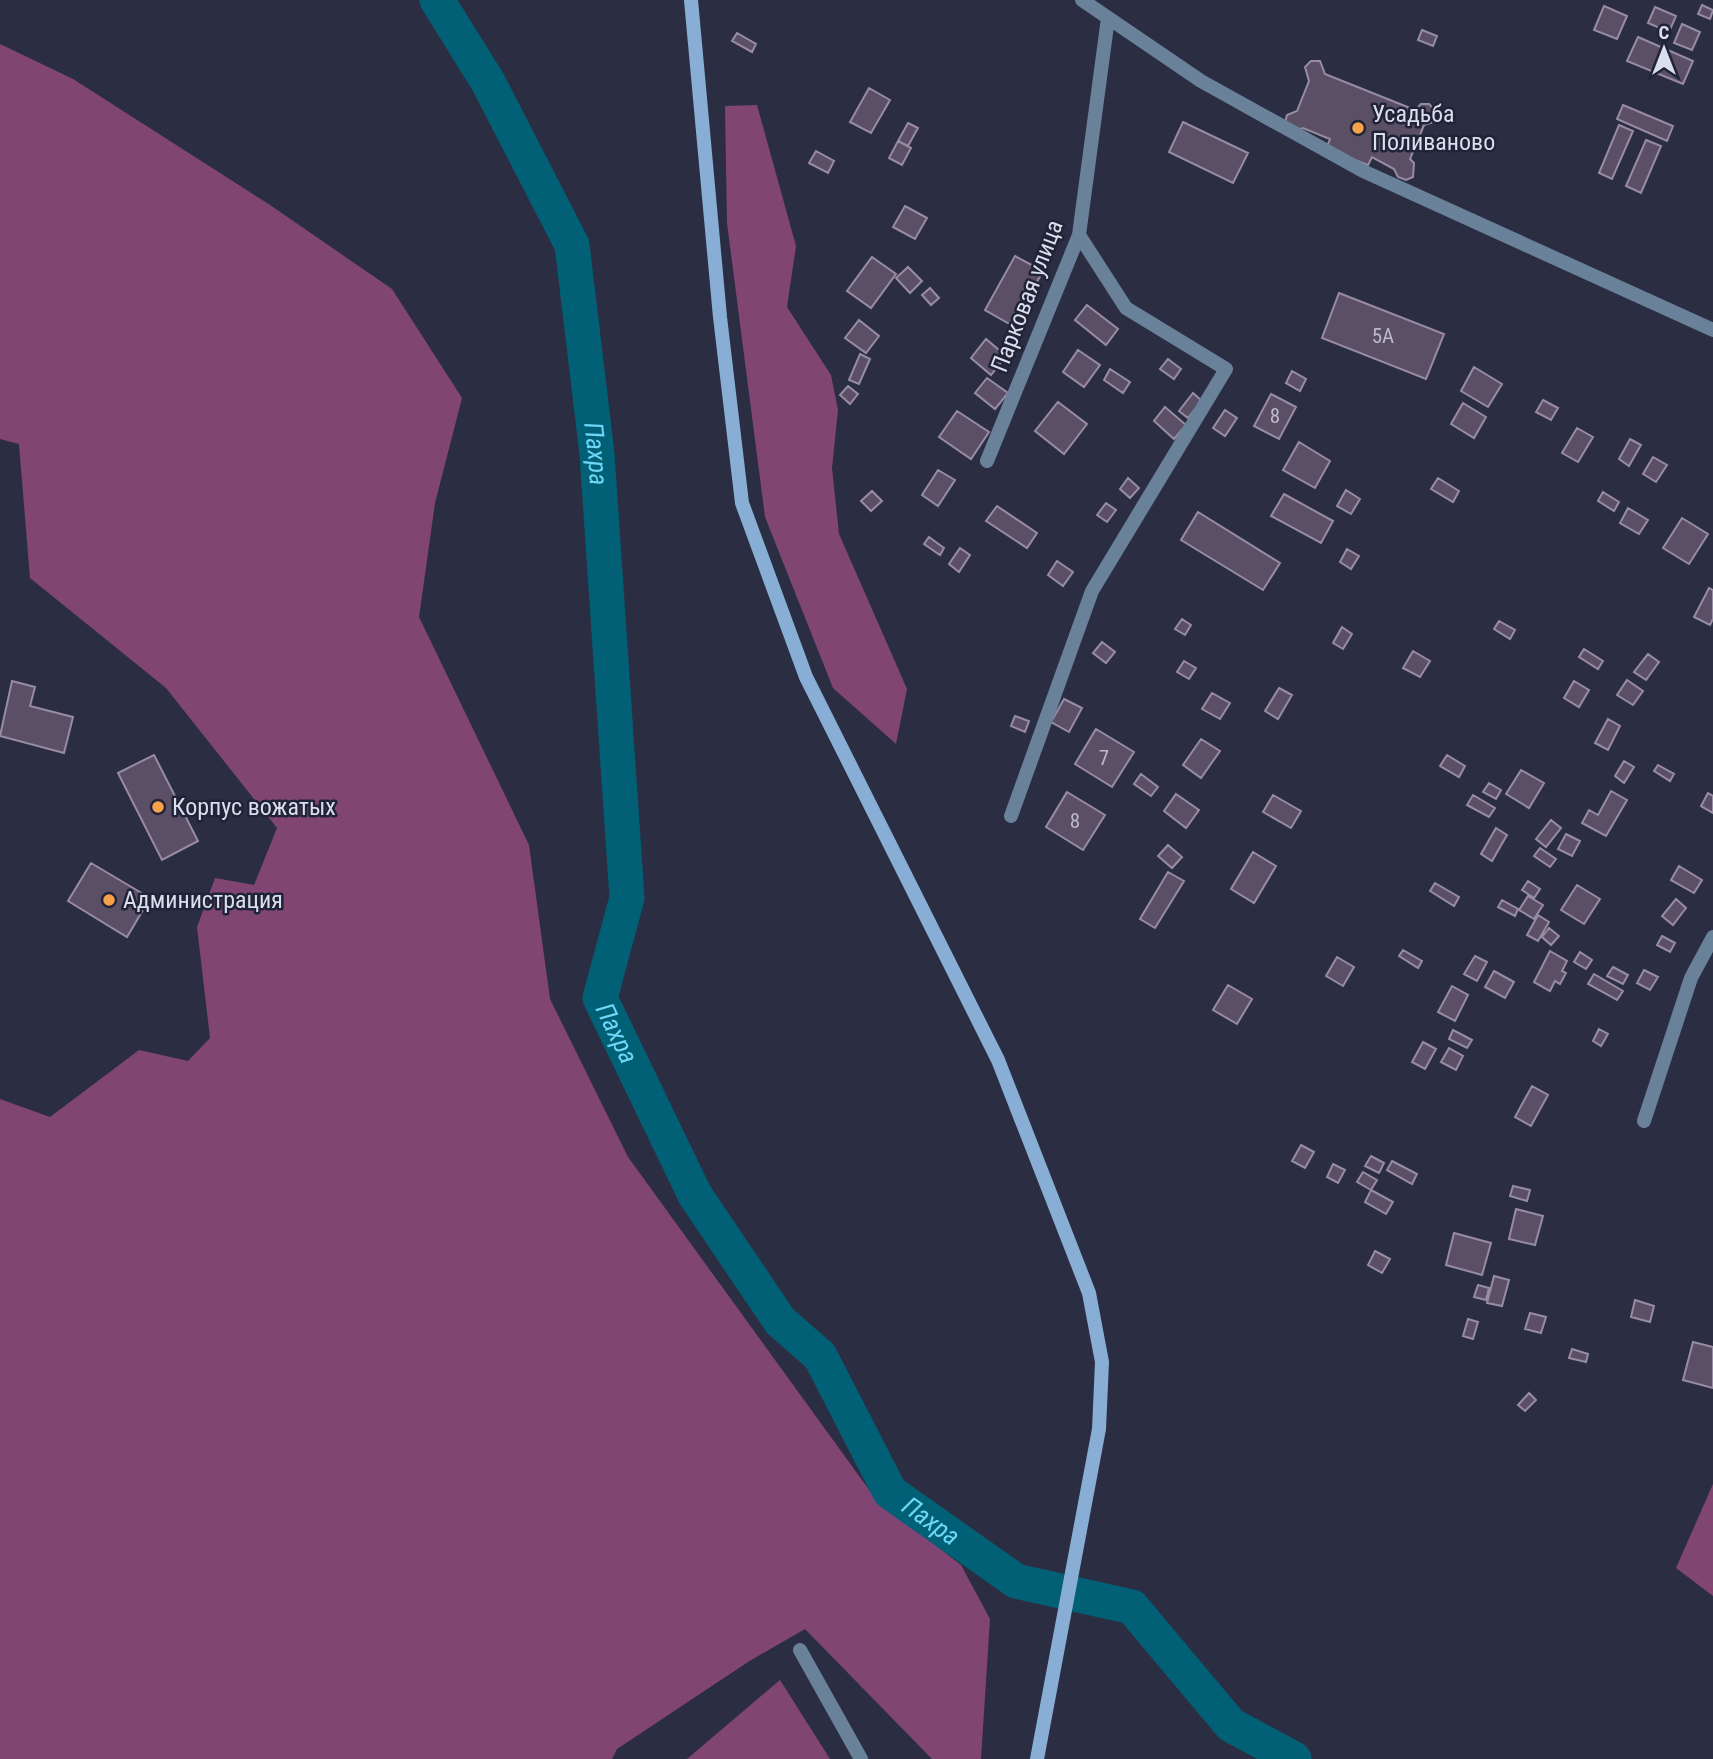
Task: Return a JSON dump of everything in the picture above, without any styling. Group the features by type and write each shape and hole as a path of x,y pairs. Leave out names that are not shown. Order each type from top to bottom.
{"street":[{"path":"691,0 720,317 742,503 806,677 998,1060 1088,1293 1102,1362 1100,1429 1037,1759"},
{"path":"1082,0 1201,80 1363,171 1713,330"},
{"name":"Парковая улица","path":"987,461 1079,235 1108,18"},
{"path":"1011,816 1092,591 1226,369 1126,308 1079,235"},
{"path":"1644,1121 1691,978 1713,937"},
{"path":"800,1650 861,1759"}],"shaded area":[{"path":"0,44 73,79 270,205 392,289 462,398 435,503 419,617 529,845 550,999 628,1157 875,1498 961,1565 990,1619 981,1759 932,1759 805,1629 751,1660 617,1749 612,1759 0,1759 0,1099 50,1117 139,1050 188,1061 210,1038 197,927 215,878 254,885 277,828 166,688 30,578 19,444 0,439"},
{"path":"757,105 796,246 787,307 831,375 838,410 832,468 839,534 907,689 896,744 833,688 765,517 727,223 725,106"},
{"path":"1713,1484 1713,1596 1676,1568"},
{"path":"780,1680 830,1759 687,1759"}],"building":[{"path":"1702,5 1713,10 1710,19 1698,14"},
{"path":"1604,6 1627,16 1617,39 1594,30"},
{"path":"1655,7 1676,16 1669,32 1648,23"},
{"path":"1682,24 1700,32 1692,50 1674,43"},
{"path":"1422,30 1437,36 1433,46 1418,40"},
{"path":"737,33 756,44 752,52 732,41"},
{"path":"1638,37 1693,61 1683,84 1627,61"},
{"path":"1311,61 1320,61 1325,74 1415,110 1421,104 1429,104 1434,109 1435,117 1431,123 1424,125 1410,159 1414,163 1413,177 1406,180 1398,177 1394,169 1372,157 1368,165 1326,149 1330,139 1303,128 1297,130 1285,123 1287,115 1297,111 1309,81 1305,67"},
{"path":"869,88 890,100 871,133 850,122"},
{"path":"1623,105 1673,126 1667,141 1617,119"},
{"path":"1183,122 1248,153 1233,183 1169,152"},
{"path":"908,123 918,128 908,146 898,141"},
{"path":"1619,125 1633,131 1612,179 1599,173"},
{"path":"1646,140 1661,146 1641,193 1626,186"},
{"path":"898,141 911,148 902,165 889,158"},
{"path":"816,151 834,161 828,173 809,163"},
{"path":"905,206 927,218 915,239 893,227"},
{"path":"1015,256 1043,271 1013,326 985,310"},
{"path":"872,257 896,274 871,308 847,291"},
{"path":"908,267 922,281 910,293 896,278"},
{"path":"930,288 939,298 931,305 922,295"},
{"path":"1339,293 1444,334 1426,379 1322,338"},
{"path":"1087,305 1118,329 1106,345 1075,320"},
{"path":"859,320 879,336 866,353 845,338"},
{"path":"986,339 1006,356 991,375 971,358"},
{"path":"1078,350 1100,365 1084,387 1063,372"},
{"path":"860,354 870,359 859,384 849,380"},
{"path":"1168,359 1181,369 1174,379 1160,369"},
{"path":"1474,367 1502,384 1488,407 1461,391"},
{"path":"1110,369 1130,382 1123,393 1104,380"},
{"path":"1292,371 1306,379 1300,391 1286,383"},
{"path":"987,378 1008,393 995,409 975,393"},
{"path":"848,386 858,394 850,404 840,395"},
{"path":"1193,393 1202,401 1188,418 1179,411"},
{"path":"1271,394 1296,407 1279,439 1254,426"},
{"path":"1543,400 1558,408 1551,420 1536,412"},
{"path":"1058,402 1087,424 1064,454 1035,431"},
{"path":"1463,403 1486,417 1474,438 1451,424"},
{"path":"1165,407 1186,425 1174,439 1154,421"},
{"path":"1225,410 1237,418 1225,436 1213,428"},
{"path":"957,411 989,432 971,459 939,437"},
{"path":"1577,428 1593,437 1578,462 1562,453"},
{"path":"1630,439 1641,445 1629,466 1619,459"},
{"path":"1299,442 1330,461 1315,488 1283,470"},
{"path":"1653,457 1667,465 1656,482 1643,474"},
{"path":"938,470 955,480 938,506 922,495"},
{"path":"1128,478 1139,488 1130,498 1120,489"},
{"path":"1438,478 1459,491 1453,502 1431,489"},
{"path":"1346,490 1360,499 1351,514 1337,506"},
{"path":"872,491 882,501 871,511 861,501"},
{"path":"1603,492 1619,502 1614,511 1598,501"},
{"path":"1284,494 1333,521 1321,543 1271,516"},
{"path":"1106,503 1116,510 1107,522 1097,515"},
{"path":"997,506 1037,533 1027,548 986,521"},
{"path":"1628,508 1648,520 1639,534 1620,523"},
{"path":"1198,512 1280,563 1263,590 1181,540"},
{"path":"1682,518 1708,534 1689,564 1663,548"},
{"path":"929,537 944,548 940,555 924,544"},
{"path":"960,548 970,555 959,572 949,564"},
{"path":"1347,549 1359,556 1351,569 1340,562"},
{"path":"1057,561 1073,572 1063,586 1048,575"},
{"path":"1709,588 1713,590 1713,619 1710,625 1694,617"},
{"path":"1182,619 1191,625 1185,635 1175,629"},
{"path":"1499,621 1515,630 1510,639 1494,629"},
{"path":"1342,627 1352,634 1343,649 1333,643"},
{"path":"1102,642 1115,652 1106,663 1093,653"},
{"path":"1584,649 1603,661 1598,669 1579,657"},
{"path":"1413,651 1430,661 1420,677 1403,668"},
{"path":"1648,654 1659,662 1646,680 1634,672"},
{"path":"1184,661 1196,668 1189,679 1177,672"},
{"path":"1627,680 1643,691 1633,705 1617,695"},
{"path":"12,681 35,687 30,706 73,717 64,753 0,736"},
{"path":"1574,681 1589,690 1579,707 1564,698"},
{"path":"1279,688 1292,695 1278,719 1265,711"},
{"path":"1212,693 1230,703 1220,719 1202,709"},
{"path":"1064,699 1082,708 1069,732 1051,722"},
{"path":"1015,716 1029,721 1025,732 1011,726"},
{"path":"1608,719 1620,726 1608,750 1595,743"},
{"path":"1096,729 1134,752 1112,787 1075,764"},
{"path":"1201,739 1220,751 1201,778 1183,765"},
{"name":"Корпус вожатых","path":"154,755 198,841 162,860 118,773"},
{"path":"1447,755 1465,766 1459,777 1440,766"},
{"path":"1624,761 1634,767 1624,783 1615,776"},
{"path":"1658,765 1674,774 1670,781 1654,771"},
{"path":"1521,770 1544,783 1529,808 1506,794"},
{"path":"1141,774 1158,787 1151,796 1134,784"},
{"path":"1489,783 1501,790 1496,799 1483,792"},
{"path":"1611,791 1627,800 1606,836 1582,823 1589,810 1598,815"},
{"path":"1067,792 1105,815 1083,850 1046,827"},
{"path":"1708,793 1713,796 1713,813 1701,806"},
{"path":"1176,794 1199,810 1186,828 1164,811"},
{"path":"1273,795 1301,811 1291,828 1263,812"},
{"path":"1473,795 1495,808 1489,817 1467,805"},
{"path":"1551,820 1561,828 1546,847 1536,839"},
{"path":"1496,828 1507,835 1492,861 1481,854"},
{"path":"1566,834 1580,841 1572,856 1558,849"},
{"path":"1168,845 1182,857 1172,868 1158,856"},
{"path":"1540,848 1556,859 1550,867 1534,856"},
{"path":"1253,852 1276,866 1254,903 1231,889"},
{"name":"Администрация","path":"91,863 150,898 127,937 68,901"},
{"path":"1679,866 1702,880 1694,893 1671,880"},
{"path":"1168,872 1184,881 1155,928 1140,919"},
{"path":"1528,881 1540,889 1534,898 1522,890"},
{"path":"1435,883 1459,897 1454,906 1430,891"},
{"path":"1577,885 1600,899 1584,924 1561,910"},
{"path":"1528,896 1543,905 1534,919 1519,910"},
{"path":"1676,899 1686,908 1673,925 1662,916"},
{"path":"1502,900 1518,909 1515,916 1498,907"},
{"path":"1538,915 1549,922 1538,941 1527,935"},
{"path":"1549,928 1559,936 1551,945 1542,937"},
{"path":"1662,936 1675,943 1670,952 1657,945"},
{"path":"1403,950 1422,961 1418,968 1399,956"},
{"path":"1550,951 1567,961 1562,971 1566,973 1560,984 1555,981 1550,991 1534,982"},
{"path":"1580,952 1592,960 1586,969 1574,962"},
{"path":"1475,956 1487,962 1477,981 1464,974"},
{"path":"1337,957 1354,967 1343,986 1326,976"},
{"path":"1613,967 1628,975 1623,984 1607,976"},
{"path":"1644,970 1658,977 1650,990 1637,983"},
{"path":"1494,971 1514,982 1505,998 1485,987"},
{"path":"1594,974 1623,991 1617,1000 1588,984"},
{"path":"1228,985 1252,999 1237,1024 1213,1010"},
{"path":"1452,986 1468,995 1455,1021 1438,1012"},
{"path":"1599,1029 1608,1034 1601,1046 1593,1041"},
{"path":"1453,1030 1472,1040 1467,1048 1449,1039"},
{"path":"1423,1042 1436,1049 1425,1069 1412,1062"},
{"path":"1449,1048 1463,1056 1456,1070 1441,1062"},
{"path":"1532,1086 1548,1095 1531,1126 1515,1117"},
{"path":"1301,1145 1314,1152 1305,1168 1292,1161"},
{"path":"1371,1156 1384,1163 1379,1173 1365,1166"},
{"path":"1392,1161 1417,1174 1412,1184 1387,1170"},
{"path":"1333,1164 1345,1170 1338,1183 1327,1177"},
{"path":"1363,1172 1377,1180 1371,1190 1357,1182"},
{"path":"1513,1186 1530,1190 1527,1201 1510,1196"},
{"path":"1371,1190 1393,1202 1386,1214 1365,1202"},
{"path":"1516,1209 1543,1216 1535,1245 1509,1239"},
{"path":"1454,1233 1491,1243 1482,1275 1446,1265"},
{"path":"1375,1251 1390,1259 1382,1273 1368,1265"},
{"path":"1494,1276 1509,1280 1502,1306 1487,1303"},
{"path":"1478,1285 1489,1288 1486,1300 1474,1297"},
{"path":"1635,1300 1654,1306 1650,1322 1631,1317"},
{"path":"1530,1313 1546,1317 1541,1333 1525,1329"},
{"path":"1468,1319 1478,1322 1473,1339 1463,1336"},
{"path":"1693,1342 1713,1347 1713,1388 1683,1380"},
{"path":"1572,1349 1588,1354 1586,1362 1569,1358"},
{"path":"1529,1393 1536,1400 1525,1411 1518,1405"}],"waterway":[{"name":"Пахра","path":"437,0 488,82 572,245 597,454 627,898 600,998 695,1195 780,1321 820,1356 890,1492 1016,1581 1132,1607 1231,1725 1294,1759"}],"place":[{"name":"Усадьба Поливаново","path":"1358,128"},
{"name":"Корпус вожатых","path":"158,807"},
{"name":"Администрация","path":"109,900"}]}
